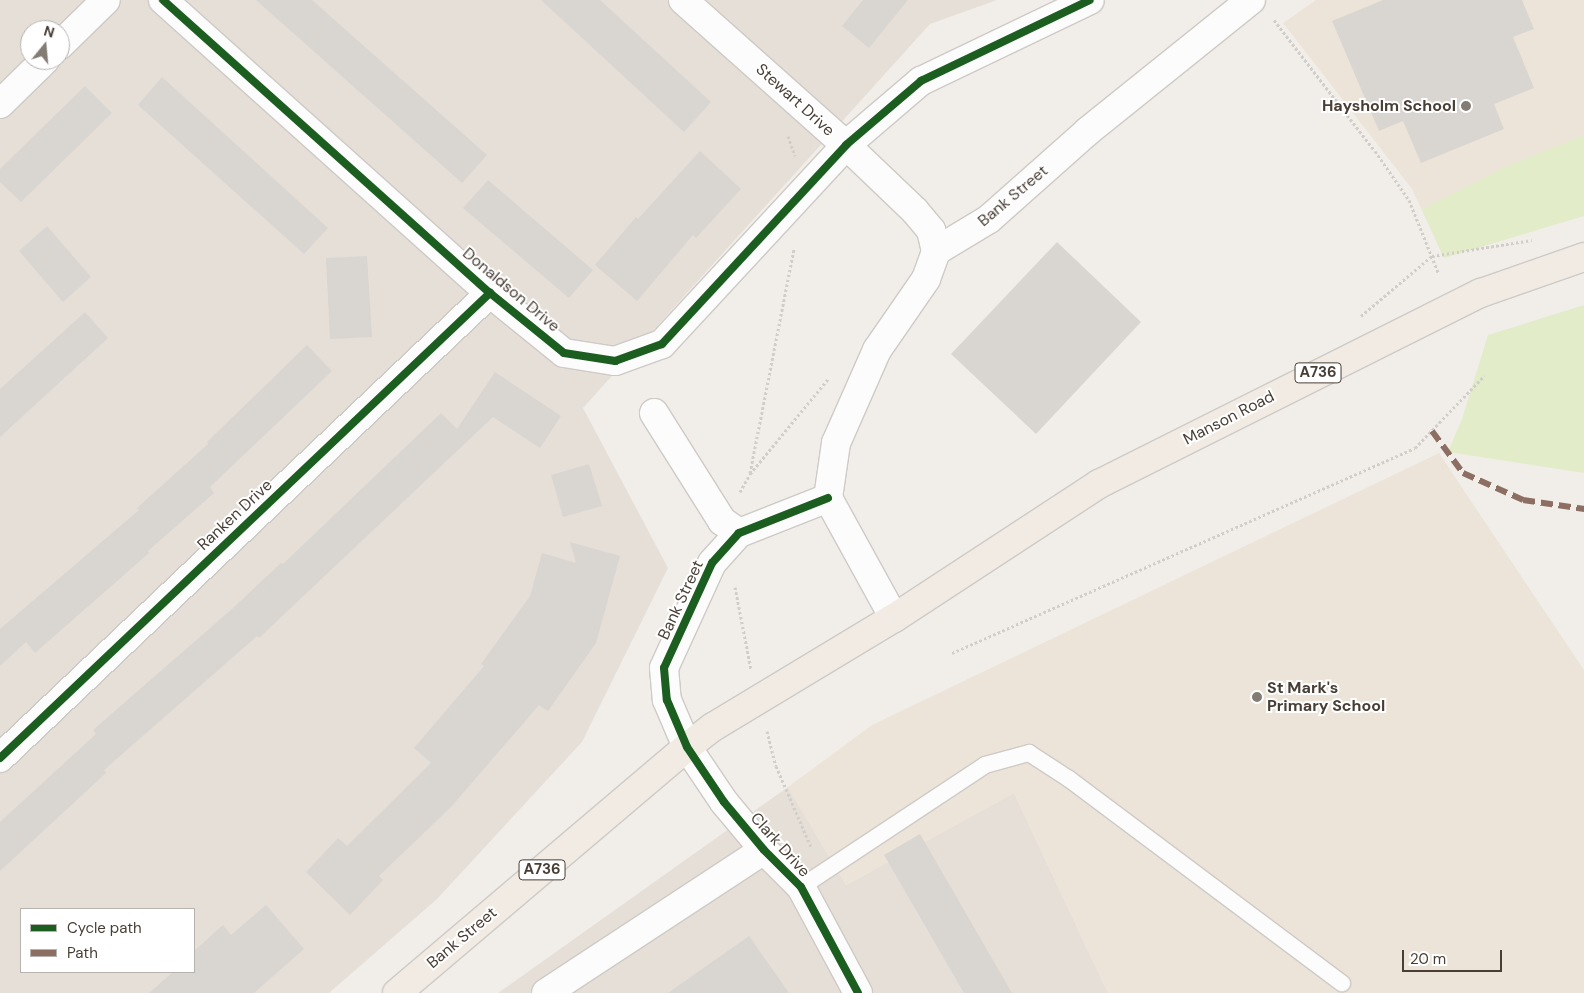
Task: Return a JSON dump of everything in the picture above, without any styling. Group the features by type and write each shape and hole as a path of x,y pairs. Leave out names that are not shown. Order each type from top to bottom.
{"main road":[{"name":"Manson Road","path":"894,618 1099,484 1481,293 1584,257"},
{"name":"Bank Street","path":"397,993 687,747 721,723 894,618"}],"street":[{"path":"70,35 106,0"},
{"name":"Donaldson Drive","path":"163,0 490,293 564,353 615,361 662,344 846,145 921,82 1090,0"},
{"name":"Stewart Drive","path":"683,0 846,145 915,211 931,230 936,251"},
{"name":"Bank Street","path":"936,251 989,219 1088,131 1261,8"},
{"path":"0,104 35,70"},
{"path":"894,618 828,498 836,443 876,350 926,279 936,251"},
{"name":"Ranken Drive","path":"0,758 490,293"},
{"path":"654,413 730,527"},
{"name":"Bank Street","path":"687,747 667,700 664,668 730,527 828,498"},
{"name":"Clark Drive","path":"687,747 724,802 764,850 801,887 858,993"},
{"path":"546,993 764,850"}],"lane":[{"path":"801,887 985,764 1029,754 1069,778 1342,983"}],"path":[{"path":"1261,8 1409,200 1438,272"},
{"path":"730,527 750,474 795,246"},
{"path":"750,474 833,374"},
{"path":"952,653 1415,448 1484,376"}],"shaded area":[{"path":"0,0 997,0 930,24 583,408 668,568 582,742 437,899 329,993 0,993"},
{"name":"Haysholm School","path":"1316,0 1584,0 1584,208 1444,258 1412,189 1283,23"},
{"name":"St Mark's Primary School","path":"1439,453 1584,670 1584,993 1108,993 1014,793 846,885 788,787 872,725"},
{"path":"788,787 846,885 1014,793 1108,993 498,993"}],"green space":[{"path":"1584,135 1584,216 1444,258 1422,209 1503,168"},
{"path":"1584,305 1584,473 1448,452 1462,419 1488,335"}],"building":[{"path":"256,0 312,0 487,155 462,183"},
{"path":"541,0 600,0 711,102 684,132"},
{"path":"863,0 908,0 869,48 842,26"},
{"path":"1383,0 1522,0 1534,29 1513,37 1534,88 1494,104 1504,129 1421,163 1403,121 1379,131 1332,21"},
{"path":"162,77 328,228 304,254 138,105"},
{"path":"85,86 112,113 21,202 0,182 0,169"},
{"path":"700,151 741,189 696,238 693,235 637,301 595,265 636,217 638,219"},
{"path":"488,180 593,270 569,298 463,208"},
{"path":"47,226 91,277 63,302 19,251"},
{"path":"1057,242 1141,322 1036,434 951,354"},
{"path":"367,256 372,337 330,339 326,258"},
{"path":"85,312 108,338 0,437 0,389"},
{"path":"307,345 332,371 210,487 214,493 148,551 149,553 35,653 26,642 0,666 0,629 139,510 137,508 208,444 207,442"},
{"path":"495,372 561,416 540,448 493,417 259,638 257,636 104,770 106,773 0,871 0,822 96,734 93,730 232,609 281,563 283,564 441,413 457,429"},
{"path":"589,464 602,506 563,517 551,475"},
{"path":"570,542 620,556 596,643 548,711 539,705 451,807 379,876 383,880 350,915 306,872 338,838 347,846 431,763 414,748 484,666 481,664 530,596 542,553 576,563"},
{"path":"920,834 1012,993 964,993 884,855"},
{"path":"266,905 304,949 254,993 149,993 172,973 195,973 195,950 223,925 231,935"},
{"path":"749,936 789,993 668,993"}],"marked path":[{"path":"1432,431 1463,473 1523,500 1584,509"}],"cycle path":[{"path":"163,0 490,293 564,353 615,361 662,344 846,145 921,81 1090,0"},
{"path":"0,758 490,293"},
{"path":"828,498 739,533 712,563 664,668 667,700 687,747 724,802 764,850 801,887 858,993"}],"place":[{"name":"Haysholm School","path":"1466,106"},
{"name":"St Mark's Primary School","path":"1257,697"}]}
